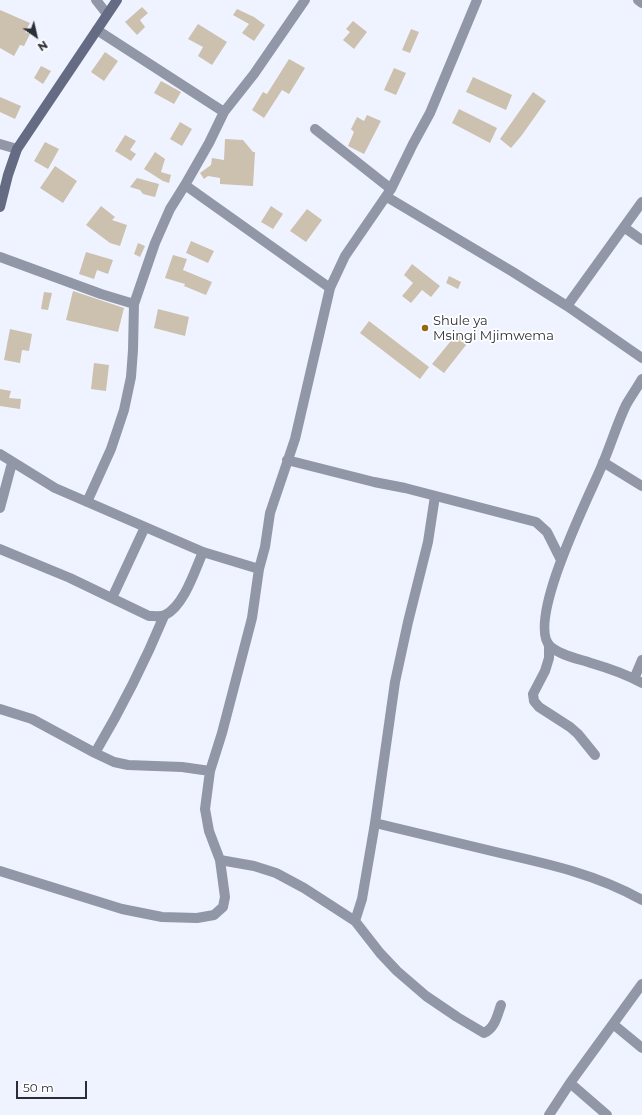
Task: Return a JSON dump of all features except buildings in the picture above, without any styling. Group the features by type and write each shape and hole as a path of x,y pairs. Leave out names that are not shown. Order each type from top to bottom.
{"street":[{"path":"96,0 107,14"},
{"path":"0,207 8,175 17,149 49,99 117,0"},
{"path":"87,502 112,448 124,410 131,377 134,304 155,243 170,209 209,143 224,112 254,74 305,0"},
{"path":"0,871 122,910 162,917 197,918 214,915 222,907 225,896 220,860 209,832 205,809 210,771 222,733 252,618 259,569 265,547 270,513 296,432 330,288 345,256 389,193 413,144 430,114 477,0"},
{"path":"638,0 642,3"},
{"path":"96,30 224,112"},
{"path":"315,129 389,193 567,306 642,358"},
{"path":"0,144 17,149"},
{"path":"185,185 330,288"},
{"path":"567,306 625,228 642,202"},
{"path":"625,228 642,240"},
{"path":"0,257 101,294 134,304"},
{"path":"595,755 578,734 570,727 538,707 534,701 533,694 545,671 549,658 549,645 544,632 545,618 549,598 561,560 573,527 603,462 627,404 642,379"},
{"path":"0,454 12,463 55,488 203,552 259,569"},
{"path":"287,460 536,522 546,532 561,560"},
{"path":"603,462 642,486"},
{"path":"0,508 12,463"},
{"path":"355,920 362,899 375,824 395,682 428,542 435,496"},
{"path":"112,598 145,527"},
{"path":"0,550 70,578 149,616 164,616"},
{"path":"95,754 140,671 164,616 180,601 203,552"},
{"path":"549,645 567,655 594,663 638,681 642,660"},
{"path":"0,709 32,719 95,754 114,762 128,765 182,767 210,771"},
{"path":"375,824 540,862 600,880 626,891 642,900"},
{"path":"220,860 254,866 276,873 304,888 355,920 380,953 397,971 432,1000 484,1033 490,1030 496,1021 501,1005"},
{"path":"549,1115 570,1083 642,984"},
{"path":"613,1024 642,1048"},
{"path":"570,1083 607,1115"}],"place":[{"name":"Shule ya Msingi Mjimwema","path":"425,328"}]}
